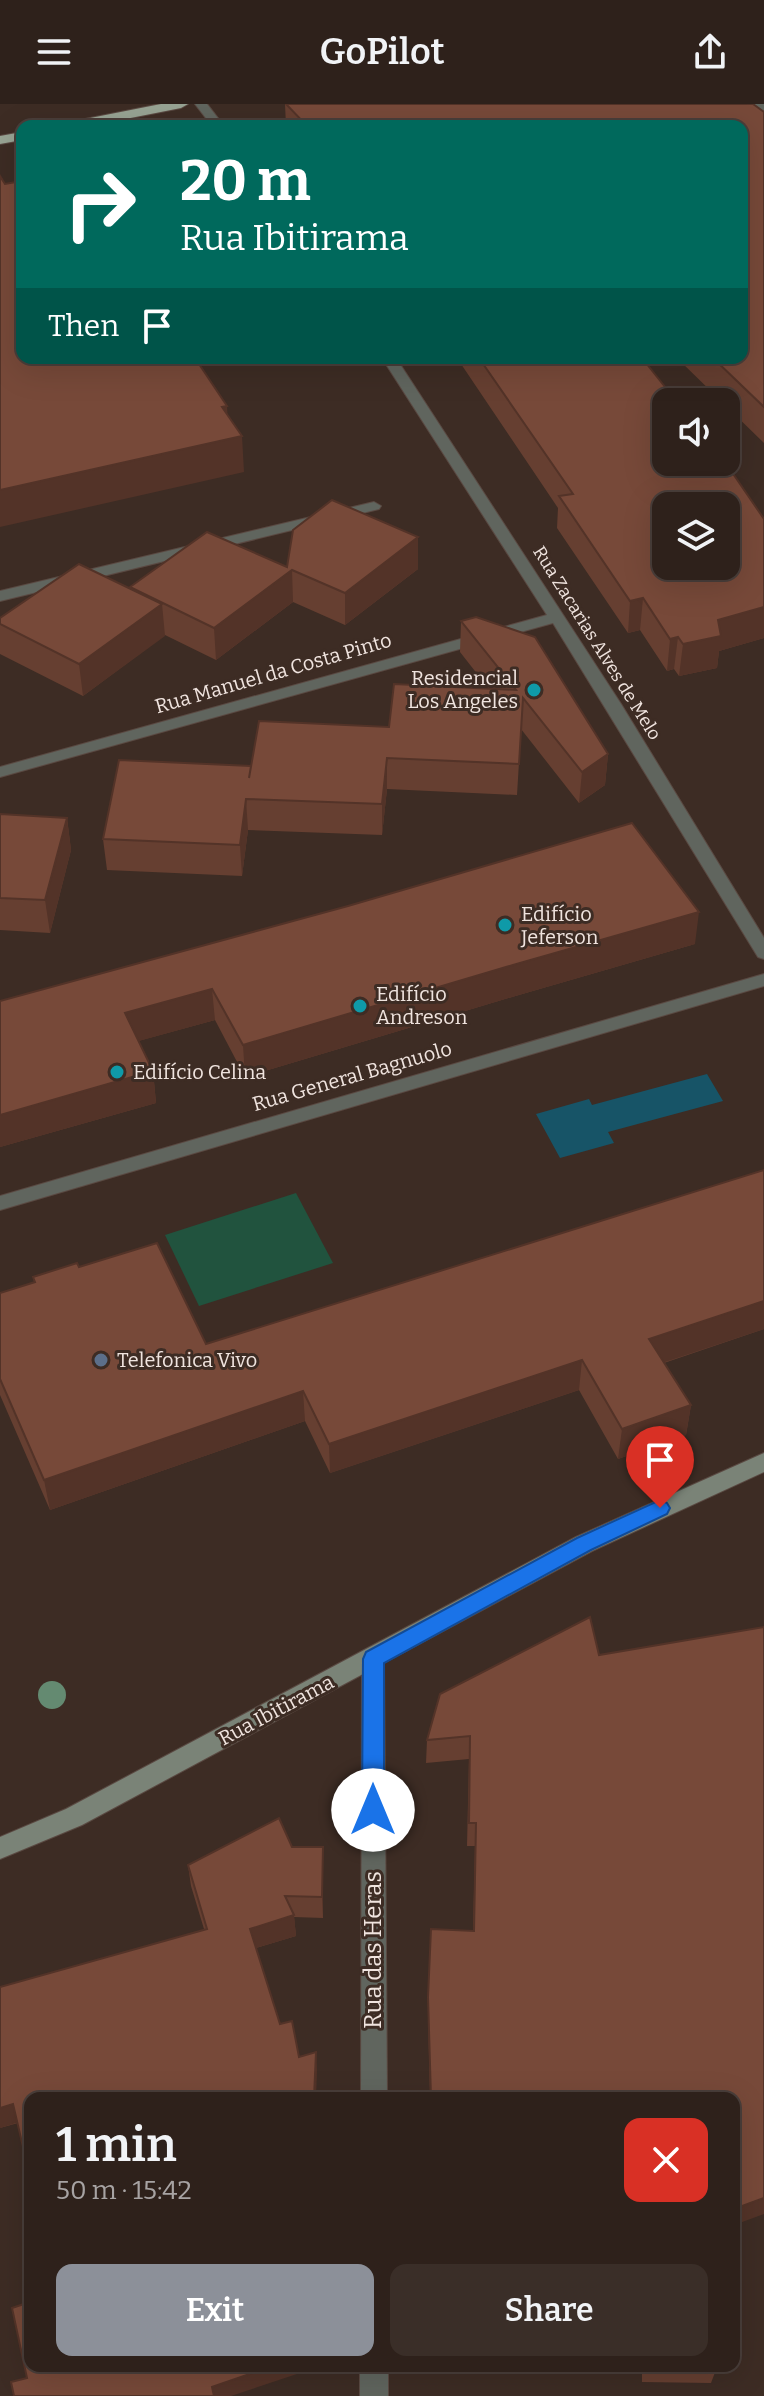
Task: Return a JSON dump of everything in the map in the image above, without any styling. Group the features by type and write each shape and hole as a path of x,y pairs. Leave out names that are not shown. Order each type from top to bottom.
{"highway":[{"path":"100,120 181,104"}],"main road":[{"name":"Rua Ibitirama","path":"0,1848 74,1817 584,1544 764,1462"}],"street":[{"path":"201,104 213,120"},
{"name":"Rua Zacarias Alves de Melo","path":"393,364 557,617 764,953"},
{"path":"0,596 374,506"},
{"name":"Rua Manuel da Costa Pinto","path":"0,772 557,617"},
{"name":"Rua General Bagnuolo","path":"0,1203 764,980"},
{"name":"Rua das Heras","path":"373,1659 374,2092"},
{"path":"374,2372 374,2396"}],"green space":[{"path":"296,1193 333,1263 199,1306 165,1235"}],"water":[{"path":"707,1074 723,1101 608,1132 614,1143 560,1158 536,1114 589,1099 592,1105"}],"building":[{"path":"286,104 753,104 764,112 764,407 719,364 748,364 748,120 301,120"},
{"path":"0,176 5,184 16,182 16,364 199,364 227,406 222,407 242,436 0,490"},
{"path":"483,364 647,364 666,388 652,388 652,476 735,476 764,519 764,607 718,620 721,636 683,644 678,637 670,639 643,598 630,601 559,496 573,494"},
{"path":"332,500 418,537 345,593 292,570 214,628 130,587 207,532 287,567 293,530"},
{"path":"79,564 162,604 79,664 0,624 0,618"},
{"path":"476,617 535,637 608,754 582,772 523,698 519,764 387,758 382,804 246,799 240,845 103,839 119,760 251,766 249,778 259,721 389,727 394,684 516,690 461,621"},
{"path":"0,814 67,818 45,900 0,898"},
{"path":"632,823 699,912 243,1045 212,989 125,1013 153,1071 0,1115 0,1001 348,906"},
{"path":"764,1170 764,1301 649,1339 691,1405 622,1429 582,1360 329,1444 303,1391 44,1480 0,1379 0,1293 35,1282 33,1277 77,1263 79,1267 157,1243 206,1344"},
{"path":"590,1617 599,1655 764,1627 764,2198 740,2207 740,2092 431,2092 428,1997 431,1929 474,1931 476,1823 469,1823 470,1736 427,1740 440,1694"},
{"path":"279,1818 292,1847 323,1847 322,1897 285,1896 294,1915 250,1929 280,2024 292,2021 299,2057 316,2052 314,2092 24,2092 24,2151 13,2104 0,2108 0,1987 207,1929 188,1865"},
{"path":"24,2304 24,2364 12,2308"},
{"path":"26,2372 256,2372 212,2387 214,2396 14,2396 11,2382 27,2378"}],"place":[{"name":"Residencial Los Angeles","path":"534,690"},
{"name":"Edifício Jeferson","path":"505,925"},
{"name":"Edifício Andreson","path":"360,1006"},
{"name":"Edifício Celina","path":"117,1072"},
{"name":"Telefonica Vivo","path":"101,1360"}],"route":[{"path":"373,1810 373,1659 584,1544 660,1508"}]}
